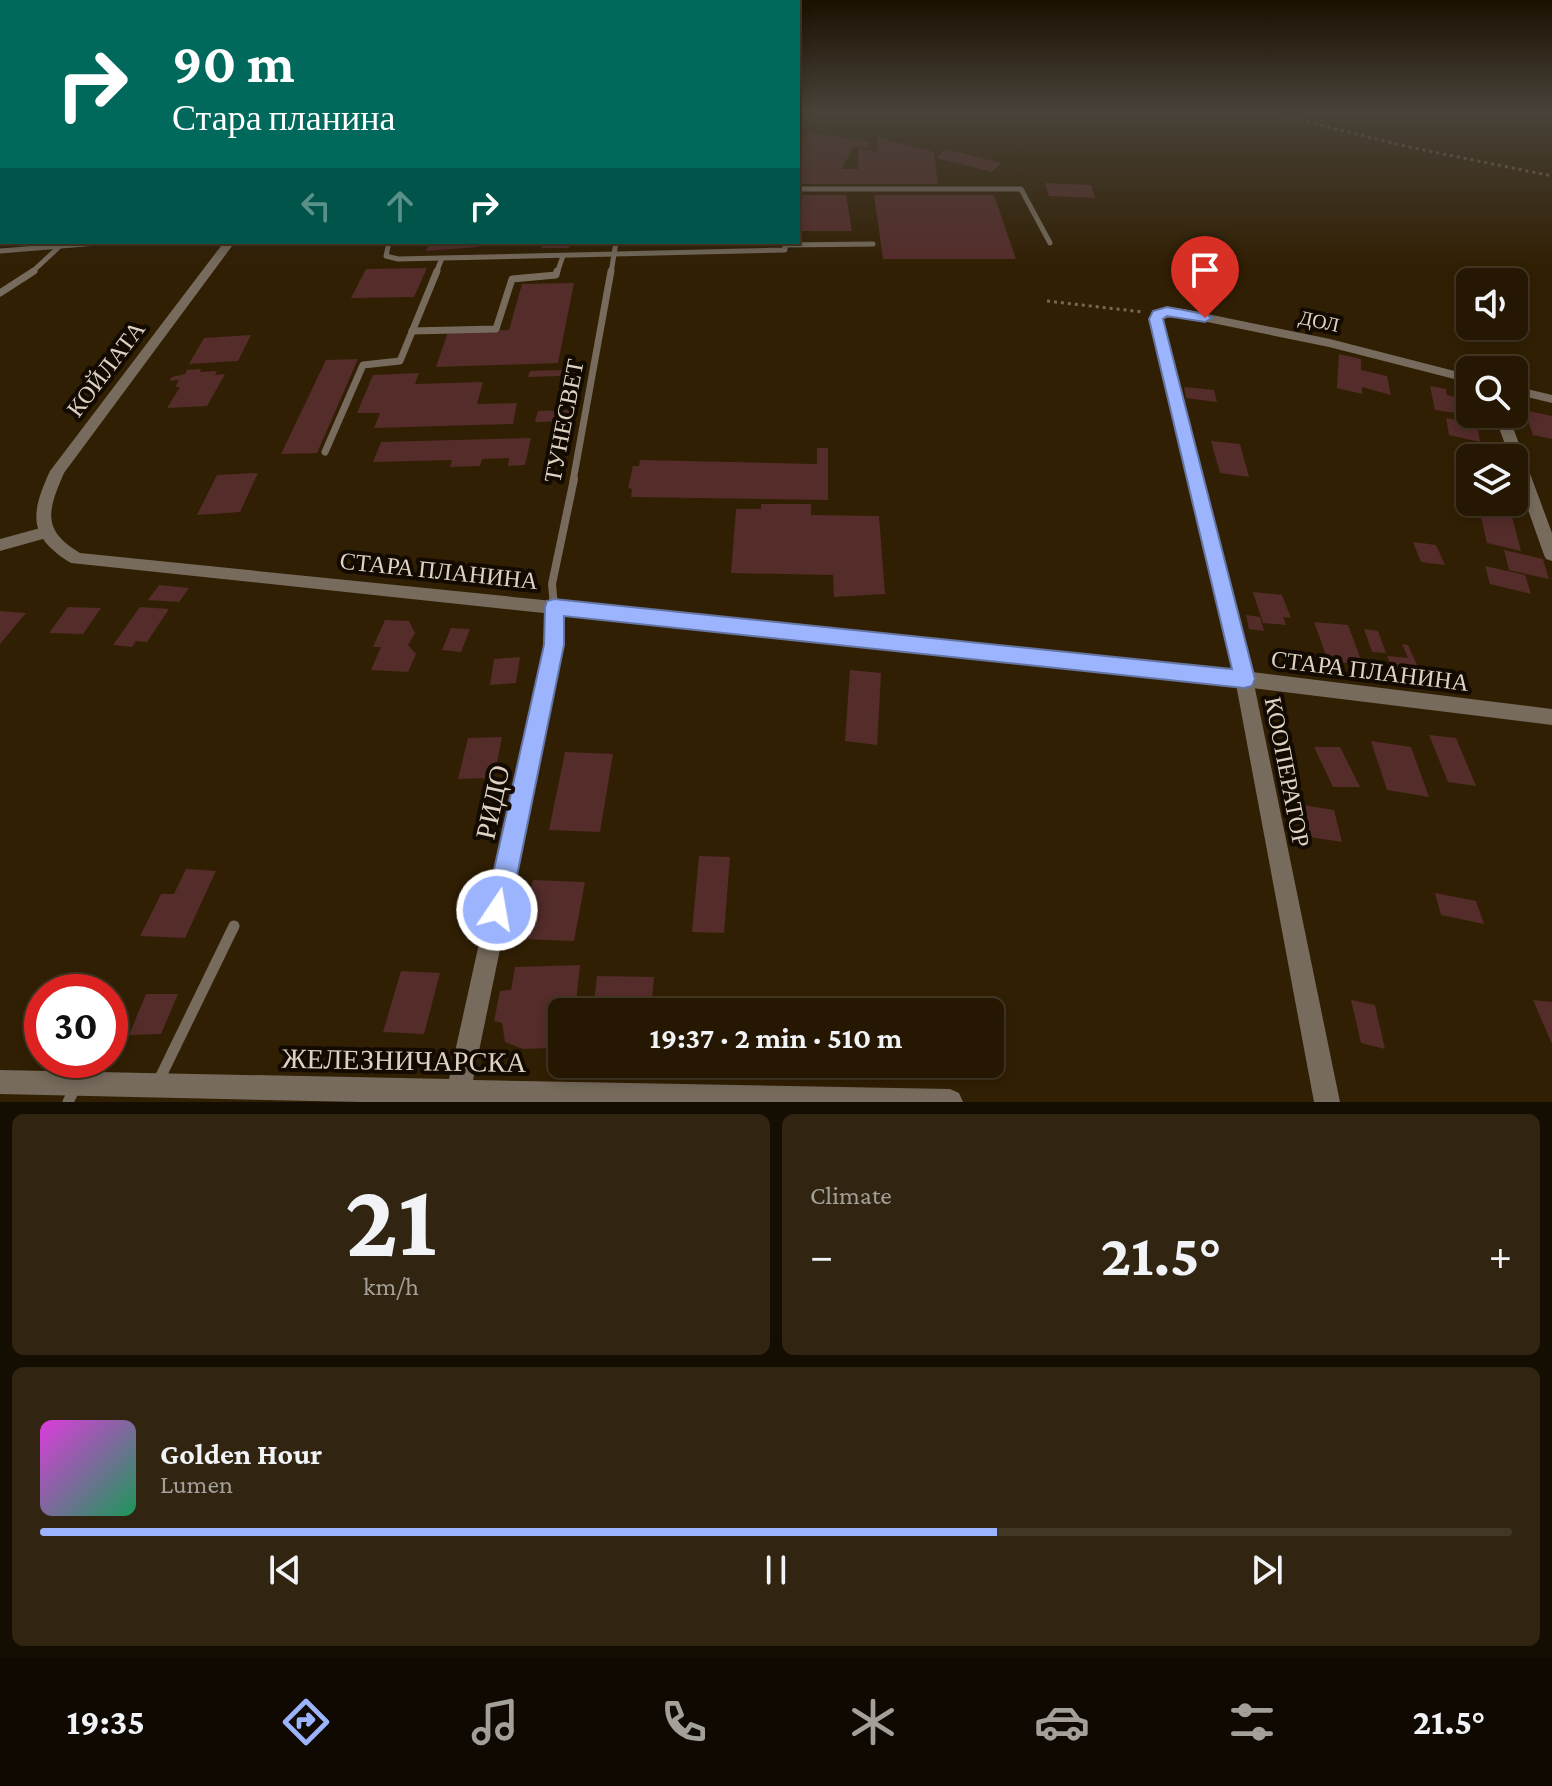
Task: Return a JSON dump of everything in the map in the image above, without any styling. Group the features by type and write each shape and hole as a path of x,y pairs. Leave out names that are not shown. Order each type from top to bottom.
{"street":[{"name":"КОЙЛАТА","path":"44,533 42,516 46,495 57,471 228,244"},
{"name":"ДОЛ","path":"1157,314 1178,312 1330,343 1456,375"},
{"name":"КООПЕРАТОР","path":"1157,314 1244,679 1327,1102"},
{"path":"1528,393 1552,399"},
{"path":"1506,428 1552,555"},
{"path":"0,545 44,533"},
{"name":"СТАРА ПЛАНИНА","path":"44,533 57,549 77,559 1244,679 1552,717"},
{"name":"РИДО","path":"458,1096 554,645 554,607"},
{"name":"ЖЕЛЕЗНИЧАРСКА","path":"0,1082 72,1094 156,1086 458,1096 950,1102"}],"lane":[{"path":"800,189 1021,189 1050,243"},
{"path":"0,251 77,244"},
{"path":"388,244 385,252 390,258 614,255 873,244"},
{"name":"ТУНЕСВЕТ","path":"554,607 552,584 588,410 616,244"},
{"path":"0,293 40,268 60,245"},
{"path":"412,331 496,329 512,279 556,275 563,256"},
{"path":"325,452 363,365 400,361 442,258"},
{"path":"156,1086 234,926"}],"path":[{"path":"1490,163 1552,176"},
{"path":"1047,301 1157,314"}],"building":[{"path":"800,163 845,163 842,169 859,169 859,163 935,163 938,184 800,184"},
{"path":"958,163 1001,163 992,172"},
{"path":"1045,183 1091,185 1095,198 1049,196"},
{"path":"800,195 846,195 852,231 800,231"},
{"path":"874,195 994,195 1016,259 883,259"},
{"path":"429,244 481,244 479,247 426,251"},
{"path":"542,244 570,244 569,248 541,248"},
{"path":"630,244 672,244 671,246"},
{"path":"427,268 414,297 351,298 366,269"},
{"path":"574,283 558,363 436,367 448,332 509,330 522,284"},
{"path":"251,335 238,361 189,364 204,338"},
{"path":"1339,354 1361,359 1361,370 1387,376 1391,395 1362,387 1362,394 1337,388"},
{"path":"358,359 317,453 281,454 326,360"},
{"path":"567,368 585,368 580,392 562,392"},
{"path":"201,369 200,372 225,374 207,406 167,408 180,387 175,387 179,380 169,381 172,377 185,374 187,370"},
{"path":"562,370 560,376 528,377 530,371"},
{"path":"419,373 415,384 483,382 477,404 517,403 513,424 374,428 380,413 357,413 373,375"},
{"path":"1430,386 1446,389 1447,395 1456,397 1456,413 1435,410"},
{"path":"1184,387 1214,390 1217,402 1186,398"},
{"path":"576,410 574,421 535,422 538,411"},
{"path":"1528,411 1552,416 1552,439 1533,435"},
{"path":"1446,418 1456,420 1456,428 1478,428 1480,442 1449,435"},
{"path":"531,438 525,465 508,466 509,458 482,459 480,466 450,467 452,460 373,462 381,442"},
{"path":"1211,441 1240,444 1249,477 1220,473"},
{"path":"817,448 828,448 828,500 631,497 632,489 628,488 633,466 639,466 640,460 817,464"},
{"path":"258,473 240,512 197,515 217,475"},
{"path":"761,504 811,504 811,515 879,516 885,594 834,597 833,575 731,573 736,509 761,509"},
{"path":"1481,516 1512,517 1521,551 1487,543"},
{"path":"1413,542 1436,545 1445,565 1421,562"},
{"path":"1504,550 1543,559 1549,579 1509,570"},
{"path":"1485,566 1525,575 1531,594 1490,584"},
{"path":"159,585 189,588 179,602 148,600"},
{"path":"1253,592 1282,595 1291,618 1283,617 1286,625 1263,623"},
{"path":"68,607 101,608 83,634 49,633"},
{"path":"140,607 169,609 147,642 136,641 132,647 113,645"},
{"path":"0,611 26,613 0,644"},
{"path":"1246,615 1260,617 1264,631 1249,629"},
{"path":"385,620 409,621 415,633 408,645 416,654 408,672 371,670 381,647 373,647"},
{"path":"1314,622 1348,625 1363,665 1328,661"},
{"path":"451,628 470,629 461,652 442,650"},
{"path":"1364,629 1378,631 1386,653 1372,652"},
{"path":"1402,644 1408,645 1427,687 1399,684 1387,656 1408,658"},
{"path":"520,657 516,683 490,685 494,659"},
{"path":"850,670 881,673 877,745 845,741"},
{"path":"1429,735 1456,738 1476,786 1448,782"},
{"path":"502,737 494,778 458,779 468,738"},
{"path":"1371,741 1411,747 1429,797 1387,790"},
{"path":"1314,747 1340,747 1360,787 1333,787"},
{"path":"565,752 613,754 600,832 549,830"},
{"path":"1296,804 1334,810 1342,842 1303,836"},
{"path":"699,856 730,857 724,933 692,932"},
{"path":"186,869 216,871 185,938 140,936 161,894 174,894"},
{"path":"533,880 585,882 574,941 520,939"},
{"path":"1435,893 1476,901 1484,924 1441,915"},
{"path":"580,965 576,998 548,998 548,1048 523,1049 505,1042 502,1023 494,1021 500,991 511,990 515,967"},
{"path":"401,971 440,973 424,1034 383,1032"},
{"path":"597,976 654,977 652,998 595,998"},
{"path":"146,994 178,994 161,1034 129,1035"},
{"path":"1351,1000 1375,1005 1385,1049 1361,1043"},
{"path":"1533,1000 1552,1002 1552,1044"}],"route":[{"path":"497,910 554,645 554,607 1244,679 1156,319 1157,314 1167,312 1205,318"}]}
